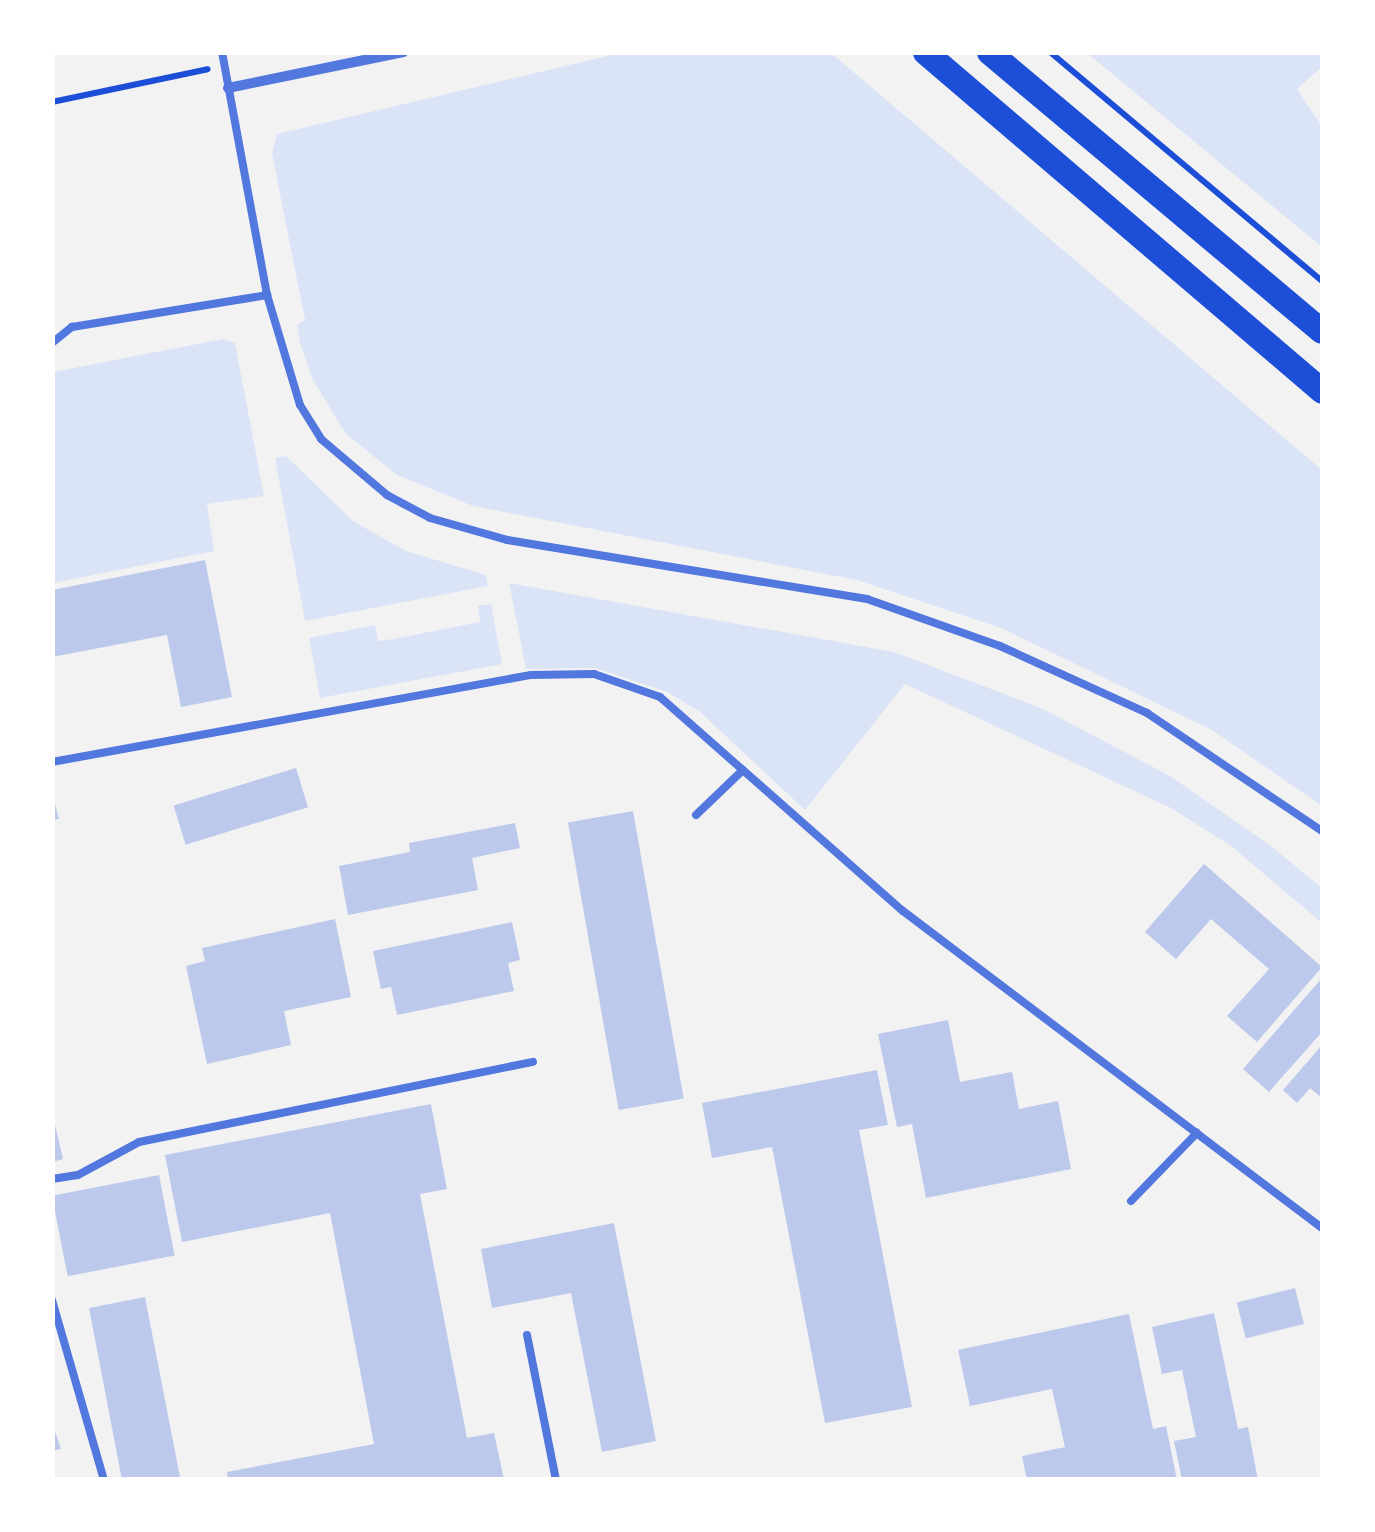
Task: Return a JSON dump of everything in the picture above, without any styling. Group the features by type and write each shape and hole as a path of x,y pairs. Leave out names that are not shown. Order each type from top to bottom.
{"main road":[{"path":"924,52 1322,391"},
{"path":"989,52 1322,331"}],"street":[{"path":"228,88 402,52"}],"lane":[{"path":"222,52 267,295 300,405 321,439 387,495 430,518 606,560 866,600 1000,646 1147,713 1322,831"},
{"path":"52,343 72,327 267,295"},
{"path":"52,762 531,675 594,674 660,697 903,911 1322,1228"},
{"path":"696,815 742,770"},
{"path":"52,1179 78,1175 139,1142 533,1062"},
{"path":"1132,1200 1198,1132"},
{"path":"52,1300 104,1480"},
{"path":"528,1335 556,1480"}],"path":[{"path":"1050,52 1322,282"},
{"path":"52,102 224,65"}],"shaded area":[{"path":"620,53 831,53 1322,470 1322,806 1212,730 1001,628 857,580 473,506 397,475 346,434 313,380 300,343 297,325 305,320 272,153 277,134"},
{"path":"1087,53 1322,53 1322,67 1297,89 1322,127 1322,247"},
{"path":"223,339 235,343 264,496 207,504 214,551 53,583 53,372"},
{"path":"286,456 353,521 406,551 486,575 488,586 305,621 275,458"},
{"path":"509,583 894,652 1041,708 1170,776 1271,846 1322,888 1322,923 1231,846 1171,808 905,684 805,810 699,711 667,692 595,668 526,669"},
{"path":"491,604 502,664 320,698 309,638 375,625 378,641 393,639 480,622 478,606"}],"building":[{"path":"205,560 232,697 181,707 167,635 52,657 52,590"},
{"path":"296,768 308,807 186,845 174,805"},
{"path":"52,793 59,819 52,820"},
{"path":"633,811 684,1099 619,1110 568,822"},
{"path":"515,823 520,848 472,858 478,890 348,915 339,866 410,852 409,843"},
{"path":"1204,864 1322,967 1257,1042 1227,1016 1269,969 1211,919 1176,959 1145,932"},
{"path":"335,919 351,997 284,1011 291,1045 207,1064 186,966 205,961 202,948"},
{"path":"512,922 520,960 508,963 514,991 397,1015 391,987 381,989 373,951"},
{"path":"1322,978 1322,1032 1269,1092 1243,1069"},
{"path":"948,1020 960,1082 1012,1072 1019,1109 1058,1101 1071,1169 926,1198 912,1124 897,1127 878,1034"},
{"path":"1322,1045 1322,1098 1310,1088 1297,1103 1283,1090"},
{"path":"877,1070 888,1125 859,1130 912,1407 825,1423 772,1147 712,1158 702,1103"},
{"path":"431,1104 447,1189 420,1194 467,1438 494,1433 504,1480 228,1480 227,1472 374,1444 330,1213 182,1242 165,1155"},
{"path":"52,1112 63,1159 52,1162"},
{"path":"159,1175 175,1255 68,1276 52,1196"},
{"path":"614,1223 656,1441 602,1452 571,1293 492,1308 481,1249"},
{"path":"1295,1288 1304,1324 1246,1338 1237,1303"},
{"path":"145,1297 180,1477 169,1480 122,1480 89,1308"},
{"path":"1214,1313 1238,1429 1248,1427 1258,1480 1182,1480 1174,1441 1196,1437 1182,1370 1162,1374 1152,1327"},
{"path":"1129,1314 1153,1429 1166,1426 1177,1480 1027,1480 1022,1456 1065,1447 1052,1389 970,1406 958,1350"},
{"path":"52,1423 61,1449 52,1451"}]}
